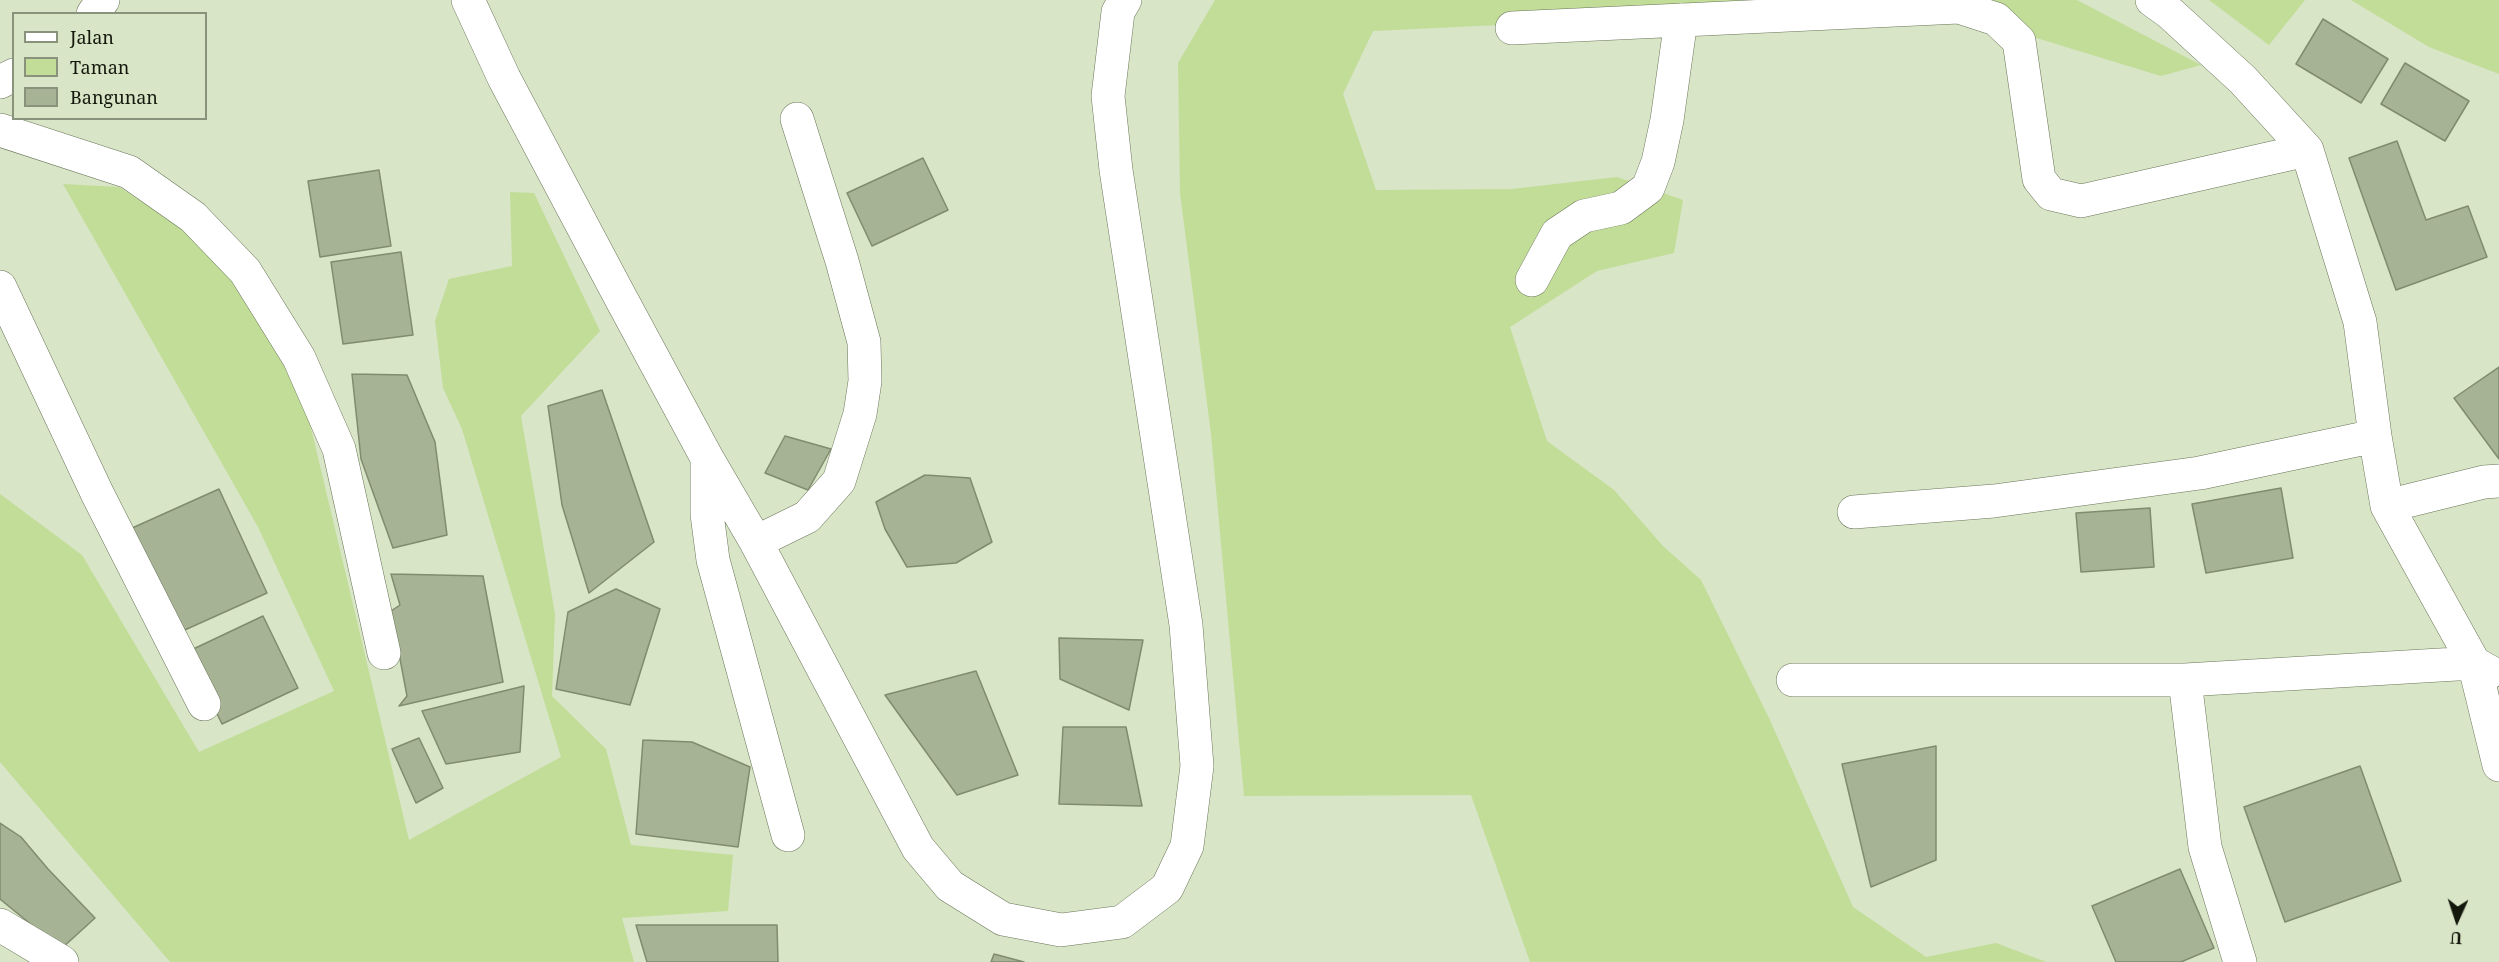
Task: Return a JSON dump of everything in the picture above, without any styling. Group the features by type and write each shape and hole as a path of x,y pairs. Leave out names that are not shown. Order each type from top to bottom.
{"street":[{"path":"468,0 509,88 707,458 756,542 918,848 950,886 1003,919 1060,930 1122,922 1167,888 1187,846 1197,766 1186,625 1116,170 1108,96 1119,12 1125,0"},
{"path":"2152,0 2170,13 2243,80 2307,150 2360,322 2375,436 2388,506 2486,670 2499,765"},
{"path":"1512,28 1959,7 1996,19 2019,41 2039,179 2051,194 2081,201 2307,150"},
{"path":"1532,280 1557,234 1584,216 1621,208 1648,188 1658,162 1667,120 1681,20"},
{"path":"756,542 807,517 839,481 860,414 865,381 864,342 842,261 797,119"},
{"path":"0,130 129,172 193,217 245,272 299,358 339,449 384,653"},
{"path":"0,287 97,493 204,704"},
{"path":"1854,512 1994,501 2200,473 2375,436"},
{"path":"707,458 707,514 713,560 789,835"},
{"path":"2388,506 2484,482 2499,481"},
{"path":"1793,680 2184,680 2486,670"},
{"path":"2184,680 2205,847 2240,962"},
{"path":"0,926 62,962"}],"green space":[{"path":"1215,0 2077,0 2201,65 2161,76 2030,36 1856,8 1373,31 1343,94 1376,190 1512,189 1617,177 1683,200 1674,253 1597,271 1510,327 1547,441 1614,490 1663,546 1701,580 1769,718 1853,907 1926,957 1996,943 2046,962 1530,962 1471,795 1244,796 1211,434 1180,193 1178,63"},
{"path":"2209,0 2305,0 2269,45"},
{"path":"2351,0 2499,0 2499,74 2429,47"},
{"path":"63,184 119,187 216,250 296,365 409,840 561,757 462,429 443,388 435,321 449,279 512,266 510,192 534,193 600,331 521,416 555,614 552,696 606,749 631,845 733,855 728,911 622,918 634,962 170,962 0,762 0,494 82,555 199,752 334,691 258,527"}],"building":[{"path":"2323,19 2388,59 2361,103 2296,64"},
{"path":"2405,63 2469,101 2445,141 2381,104"},
{"path":"2397,141 2426,220 2468,206 2487,257 2396,290 2349,158"},
{"path":"923,158 948,210 872,246 847,193"},
{"path":"379,170 391,246 320,257 308,181"},
{"path":"401,252 413,335 343,344 331,262"},
{"path":"2499,367 2499,459 2454,398"},
{"path":"352,374 407,375 435,442 447,535 393,548 361,459"},
{"path":"602,390 654,542 589,593 562,505 548,406"},
{"path":"785,436 831,449 808,490 765,473"},
{"path":"925,475 970,478 992,542 956,563 907,567 885,529 876,502"},
{"path":"2281,488 2293,558 2206,573 2192,504"},
{"path":"219,489 267,593 178,633 130,529"},
{"path":"2150,508 2154,567 2081,572 2076,513"},
{"path":"391,574 483,576 503,682 399,706 407,696 391,611 400,605"},
{"path":"616,589 660,609 630,705 556,689 568,612"},
{"path":"263,616 298,688 222,724 187,652"},
{"path":"1059,638 1143,640 1129,710 1060,679"},
{"path":"976,671 1018,775 957,795 885,695"},
{"path":"524,686 520,752 446,764 422,711"},
{"path":"1063,727 1126,727 1142,806 1059,804"},
{"path":"419,738 443,788 416,803 392,749"},
{"path":"643,740 692,742 750,767 738,847 636,834"},
{"path":"1936,746 1936,860 1871,887 1842,764"},
{"path":"2360,766 2401,881 2285,922 2244,807"},
{"path":"0,823 21,837 95,918 61,949 0,899"},
{"path":"2180,869 2214,948 2181,962 2116,962 2092,906"},
{"path":"636,925 777,925 778,962 647,962"},
{"path":"994,954 1024,962 991,962"}]}
